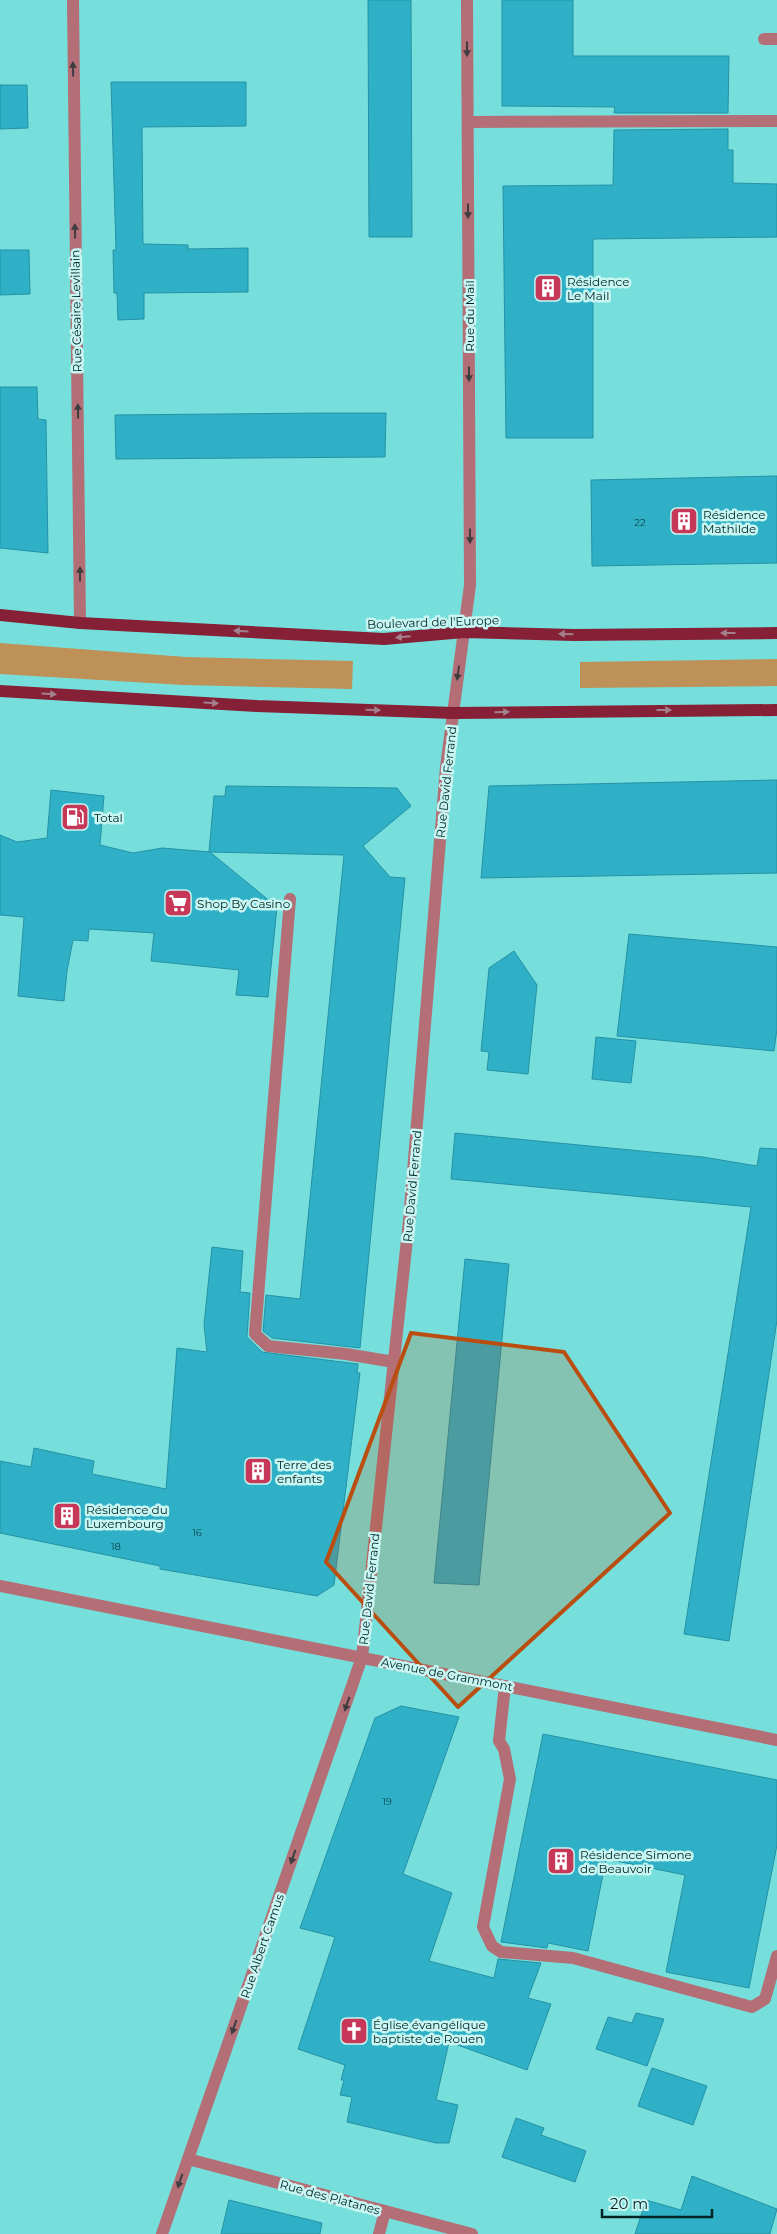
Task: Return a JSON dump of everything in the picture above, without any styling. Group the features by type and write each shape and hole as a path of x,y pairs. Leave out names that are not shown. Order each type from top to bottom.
{"main road":[{"name":"Boulevard de l'Europe","path":"0,615 80,622 384,639 464,632 574,634 777,633"},
{"path":"0,691 258,706 453,713 777,710"}],"street":[{"name":"Rue Césaire Levillain","path":"73,0 80,622"},
{"name":"Rue du Mail","path":"453,713 470,585 467,0"},
{"path":"468,122 777,121"},
{"name":"Rue David Ferrand","path":"362,1658 409,1221 446,767 453,713"},
{"path":"290,899 255,1334 268,1346 346,1354 394,1362"},
{"name":"Avenue de Grammont","path":"0,1586 777,1740"},
{"name":"Rue Albert Camus","path":"162,2234 362,1658"},
{"path":"505,1686 499,1741 504,1749 510,1779 483,1927 492,1946 501,1952 573,1958 752,2007 765,1999 777,1956"},
{"name":"Rue des Platanes","path":"188,2159 470,2234"},
{"path":"379,2234 385,2211"}],"highlighted area":[{"path":"411,1333 564,1352 670,1513 458,1707 326,1562"}],"shaded area":[{"path":"0,643 186,657 353,661 352,689 183,685 0,674"},
{"path":"777,659 777,686 580,688 580,662"}],"building":[{"path":"368,0 411,0 412,237 369,237"},
{"path":"502,0 573,0 573,56 729,56 728,113 614,113 615,107 502,106"},
{"path":"111,82 246,82 246,126 142,127 143,244 188,245 188,249 248,248 248,292 144,293 144,319 118,320 117,293 114,293 113,250 116,250"},
{"path":"0,85 27,85 28,128 0,129"},
{"name":"Résidence Le Mail","path":"728,129 728,150 733,150 733,183 777,184 777,237 593,239 593,438 506,438 503,186 613,185 614,130"},
{"path":"0,250 29,250 30,294 0,295"},
{"path":"0,387 37,387 38,419 46,420 48,553 0,548"},
{"path":"386,413 385,457 116,459 115,415"},
{"name":"Résidence Mathilde","path":"777,476 777,563 592,566 591,480"},
{"path":"777,780 777,873 481,878 489,786"},
{"path":"226,786 397,788 411,806 363,846 390,877 405,878 360,1348 272,1338 263,1331 266,1295 300,1299 344,855 209,852 214,796 225,796"},
{"path":"51,790 104,796 100,845 133,853 162,848 210,852 277,907 268,997 236,995 239,970 151,961 154,933 89,929 88,941 73,940 64,1001 18,996 24,917 0,915 0,835 17,842 47,838"},
{"path":"629,934 777,947 777,1029 774,1051 617,1036"},
{"path":"514,951 537,985 528,1074 487,1070 489,1052 481,1051 489,968"},
{"path":"596,1037 636,1041 631,1083 592,1079"},
{"path":"455,1133 703,1157 757,1166 760,1148 777,1149 777,1320 729,1641 684,1634 751,1207 451,1179"},
{"name":"Terre des enfants","path":"212,1247 243,1251 240,1292 250,1293 247,1337 262,1352 358,1364 357,1373 360,1373 334,1585 317,1596 160,1569 160,1566 0,1533 0,1461 31,1467 34,1448 94,1461 92,1474 166,1489 177,1348 207,1352 204,1325"},
{"path":"465,1259 509,1264 479,1585 434,1583"},
{"path":"401,1706 459,1717 403,1874 452,1893 429,1961 494,1978 498,1959 541,1963 528,1998 551,2004 527,2070 449,2042 436,2100 458,2105 449,2143 436,2143 347,2122 352,2097 340,2095 345,2065 298,2049 335,1937 300,1928 375,1718"},
{"name":"Résidence Simone de Beauvoir","path":"543,1734 777,1780 777,1845 749,1988 666,1972 685,1875 606,1859 588,1951 548,1943 547,1948 501,1942"},
{"path":"636,2013 664,2019 647,2066 596,2049 608,2017 632,2023"},
{"path":"652,2068 707,2086 693,2125 638,2106"},
{"path":"516,2118 544,2128 541,2135 586,2151 575,2182 502,2157"},
{"path":"692,2176 777,2209 770,2234 635,2234 646,2200 681,2210"},
{"path":"229,2200 322,2223 320,2234 221,2234"}],"place":[{"name":"Résidence Le Mail","path":"548,288"},
{"name":"Résidence Mathilde","path":"684,521"},
{"name":"Total","path":"75,817"},
{"name":"Shop By Casino","path":"178,903"},
{"name":"Terre des enfants","path":"258,1471"},
{"name":"Résidence du Luxembourg","path":"67,1516"},
{"name":"Résidence Simone de Beauvoir","path":"561,1861"},
{"name":"Église évangélique baptiste de Rouen","path":"354,2031"}]}
